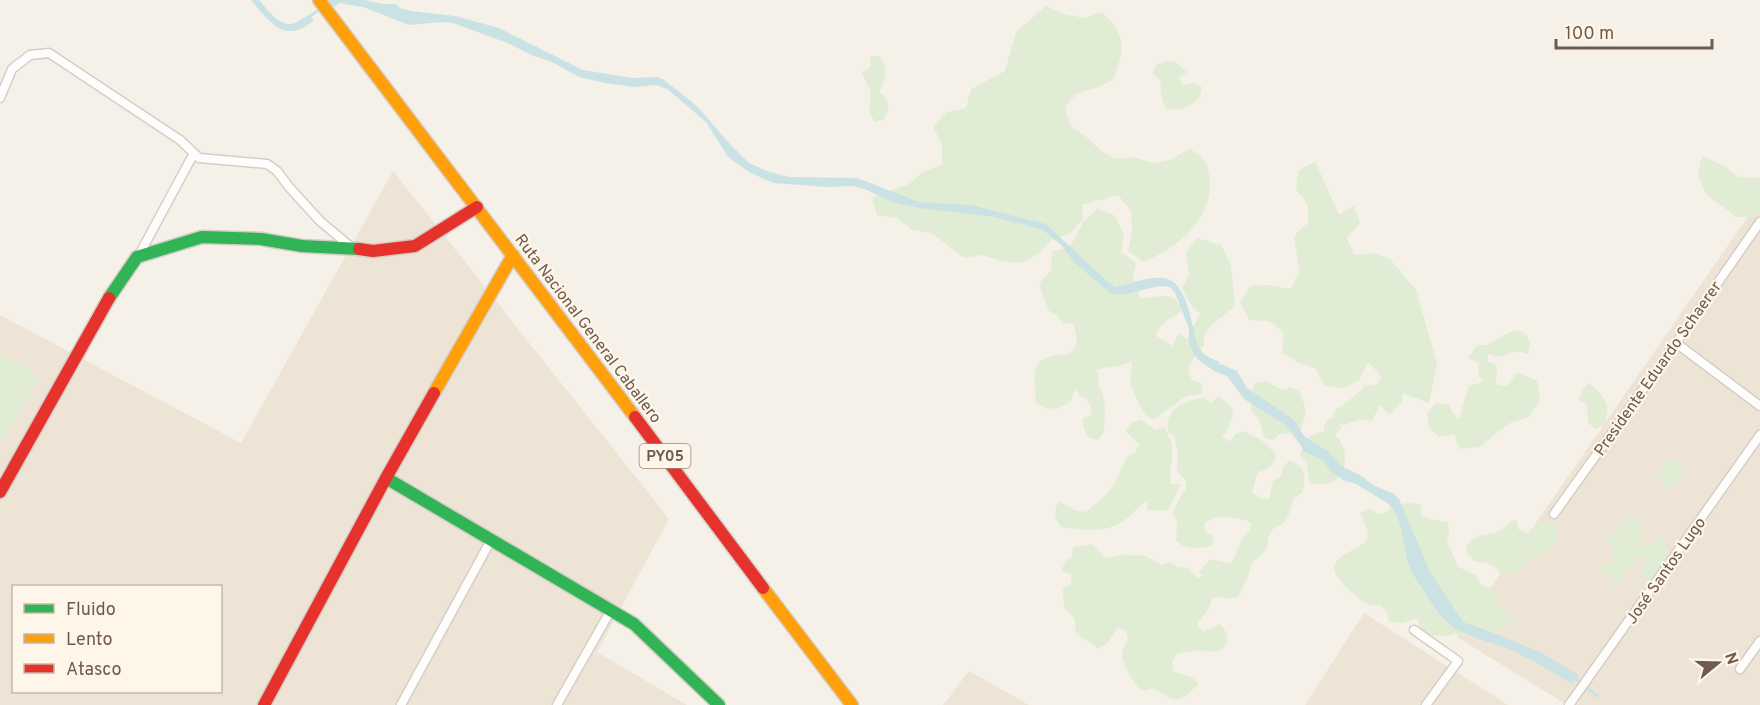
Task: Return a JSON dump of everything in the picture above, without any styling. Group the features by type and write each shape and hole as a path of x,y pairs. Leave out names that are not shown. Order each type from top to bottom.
{"main road":[{"name":"Ruta Nacional General Caballero","path":"322,4 852,705"},
{"path":"0,492 111,294 138,257 202,237 261,239 302,246 351,247 374,251 415,246 477,207"},
{"path":"264,705 386,477 513,255"},
{"path":"386,477 634,624 718,705"}],"street":[{"path":"0,98 12,69 30,55 49,53 180,140 199,158 267,164 277,171 320,221 351,247"},
{"path":"138,257 194,153"},
{"name":"Presidente Eduardo Schaerer","path":"1554,514 1760,222"},
{"path":"1676,343 1760,406"},
{"name":"José Santos Lugo","path":"1569,705 1760,435"},
{"path":"400,705 491,540"},
{"path":"557,705 611,610"},
{"path":"1414,630 1458,661 1426,705"},
{"path":"1740,669 1760,640"}],"shaded area":[{"path":"393,171 669,519 597,652 687,705 0,705 0,315 241,443"},
{"path":"1760,199 1760,705 1567,705 1457,637"},
{"path":"1364,613 1508,705 1305,705"},
{"path":"969,671 1029,705 943,705"}],"green space":[{"path":"1046,6 1064,14 1084,18 1102,12 1120,36 1120,60 1113,80 1077,93 1065,107 1070,125 1115,159 1134,157 1153,163 1173,159 1190,148 1206,163 1210,188 1203,213 1196,224 1178,242 1144,262 1128,251 1132,231 1131,211 1118,195 1082,205 1083,219 1070,233 1052,240 1038,254 1021,263 1001,261 982,255 964,258 931,233 912,230 897,218 877,215 872,197 909,184 924,171 942,165 942,145 933,126 947,112 966,108 971,89 1005,71 1016,32"},
{"path":"880,56 883,61 885,78 880,92 886,99 889,109 884,119 875,122 869,112 871,92 862,73 870,67 870,57"},
{"path":"1166,61 1176,62 1187,72 1179,78 1183,85 1193,83 1202,87 1200,97 1185,108 1167,109 1163,102 1160,80 1152,73 1157,64"},
{"path":"1702,156 1724,166 1738,177 1760,178 1760,210 1747,217 1736,217 1705,193 1698,175"},
{"path":"1315,161 1339,215 1354,205 1360,223 1347,238 1354,255 1373,253 1390,259 1416,290 1437,364 1429,403 1402,393 1403,401 1389,415 1380,404 1372,421 1362,419 1340,424 1341,428 1335,435 1345,454 1344,468 1336,479 1322,484 1309,483 1307,463 1300,456 1305,442 1311,436 1325,431 1324,425 1330,417 1334,418 1334,411 1364,386 1373,384 1375,386 1382,377 1368,362 1359,380 1343,389 1324,385 1315,368 1297,362 1282,352 1284,333 1269,321 1249,320 1240,302 1251,286 1270,285 1290,289 1300,273 1294,236 1308,223 1308,205 1296,189 1298,171"},
{"path":"1097,209 1114,215 1124,234 1121,252 1136,263 1133,279 1140,298 1169,297 1178,303 1182,310 1164,323 1156,336 1172,346 1179,333 1187,339 1200,314 1193,308 1182,289 1189,273 1186,253 1197,238 1221,245 1231,265 1235,306 1209,327 1204,336 1204,345 1191,362 1188,371 1192,380 1201,383 1203,393 1185,397 1154,419 1143,412 1132,388 1131,362 1092,371 1097,371 1098,388 1101,387 1105,406 1104,432 1098,440 1088,437 1083,418 1092,415 1090,405 1075,389 1071,401 1057,408 1045,407 1035,402 1035,377 1038,364 1045,358 1069,353 1075,347 1076,342 1073,324 1064,323 1049,311 1039,284 1051,270 1052,251 1071,245 1084,221"},
{"path":"1519,330 1527,335 1530,344 1528,354 1518,351 1499,357 1488,354 1487,361 1497,366 1496,384 1506,386 1518,372 1537,381 1540,400 1529,417 1510,423 1479,447 1460,449 1454,434 1438,437 1429,426 1427,413 1436,403 1449,405 1459,419 1469,386 1483,382 1479,376 1478,366 1480,364 1468,358 1477,345 1487,345 1510,332"},
{"path":"0,353 40,376 0,446"},
{"path":"1266,381 1282,390 1291,387 1300,392 1306,410 1298,442 1290,433 1280,434 1273,440 1264,438 1259,419 1251,411 1251,391 1256,383"},
{"path":"1589,383 1603,397 1607,406 1604,425 1596,429 1588,423 1587,404 1578,400"},
{"path":"1218,396 1233,410 1230,425 1222,437 1230,442 1235,434 1244,431 1261,440 1276,454 1270,467 1258,472 1252,492 1259,498 1269,499 1273,481 1281,476 1282,467 1290,460 1302,469 1304,482 1302,493 1294,498 1288,517 1273,529 1268,537 1268,547 1253,561 1238,597 1212,599 1209,608 1197,624 1203,632 1220,624 1226,632 1228,642 1222,650 1209,652 1199,650 1177,654 1172,662 1173,671 1191,677 1199,683 1186,696 1174,699 1156,690 1142,691 1135,683 1123,659 1123,648 1128,640 1126,630 1117,628 1107,644 1098,649 1075,632 1074,618 1064,608 1063,589 1071,583 1071,574 1061,571 1065,562 1072,556 1073,547 1092,544 1106,558 1125,554 1144,555 1161,565 1170,562 1178,567 1188,568 1198,578 1203,575 1198,572 1211,559 1230,563 1250,531 1251,522 1223,517 1205,522 1205,532 1214,536 1212,546 1193,548 1176,541 1177,521 1172,513 1186,489 1186,480 1177,469 1178,453 1175,437 1168,432 1169,417 1182,404 1203,397 1211,403"},
{"path":"1141,420 1156,430 1165,427 1171,442 1171,484 1180,484 1167,511 1147,510 1148,500 1120,524 1112,527 1086,530 1061,527 1055,515 1059,501 1076,511 1085,512 1101,500 1114,485 1127,457 1135,453 1139,444 1125,431 1132,422"},
{"path":"1678,458 1681,478 1665,489 1662,480 1656,474 1669,461"},
{"path":"1411,503 1421,505 1421,515 1429,519 1448,522 1447,541 1458,567 1476,575 1480,584 1498,591 1498,600 1494,608 1512,615 1508,623 1492,633 1466,636 1456,633 1447,636 1427,635 1419,628 1418,619 1400,623 1389,622 1387,612 1380,605 1366,603 1340,581 1335,571 1338,559 1367,541 1368,531 1360,513 1369,508 1376,514 1386,513 1392,505"},
{"path":"1629,514 1638,519 1644,547 1660,535 1666,542 1666,562 1656,578 1647,580 1639,574 1645,566 1647,557 1637,557 1624,581 1615,585 1612,577 1603,574 1598,566 1607,562 1615,566 1610,547 1604,540 1620,531 1622,521"},
{"path":"1517,520 1518,529 1527,533 1538,525 1552,523 1557,531 1556,541 1551,550 1542,555 1532,555 1519,569 1506,573 1500,573 1486,563 1475,562 1468,555 1466,546 1476,537 1496,533"}],"water":[{"path":"251,0 259,0 273,15 286,24 291,24 309,15 314,20 295,31 287,31 272,23"},
{"path":"328,0 365,0 396,4 400,8 411,11 455,16 499,28 583,70 632,78 658,77 691,101 749,163 767,171 789,177 857,178 919,202 971,205 1046,224 1116,287 1151,278 1170,280 1176,284 1184,297 1197,344 1203,353 1220,362 1217,366 1220,364 1237,371 1247,388 1294,420 1304,436 1329,452 1341,466 1360,475 1375,486 1394,494 1399,499 1429,570 1463,622 1542,653 1579,675 1572,684 1505,647 1478,639 1454,628 1439,614 1407,561 1401,527 1394,509 1356,484 1343,480 1333,473 1322,460 1305,452 1284,424 1244,399 1227,376 1214,371 1197,359 1189,344 1189,329 1175,293 1170,287 1159,286 1122,295 1110,293 1075,263 1062,246 1043,230 994,217 919,208 892,202 865,189 852,186 827,187 773,183 749,172 728,157 706,122 667,89 656,85 634,87 579,77 552,62 531,55 510,44 453,23 409,25 363,7 339,3 334,7"}],"waterway":[{"path":"307,18 319,10"},
{"path":"1574,677 1597,696"}],"traffic: fast":[{"path":"109,298 137,257 202,237 261,239 302,246 359,249"},
{"path":"386,478 634,624 719,705"}],"traffic: slow":[{"path":"319,0 635,417"},
{"path":"434,393 513,255"},
{"path":"763,588 852,705"}],"traffic: jam":[{"path":"359,249 373,251 415,246 477,207"},
{"path":"0,492 109,298"},
{"path":"264,705 434,393"},
{"path":"635,417 763,588"}]}
